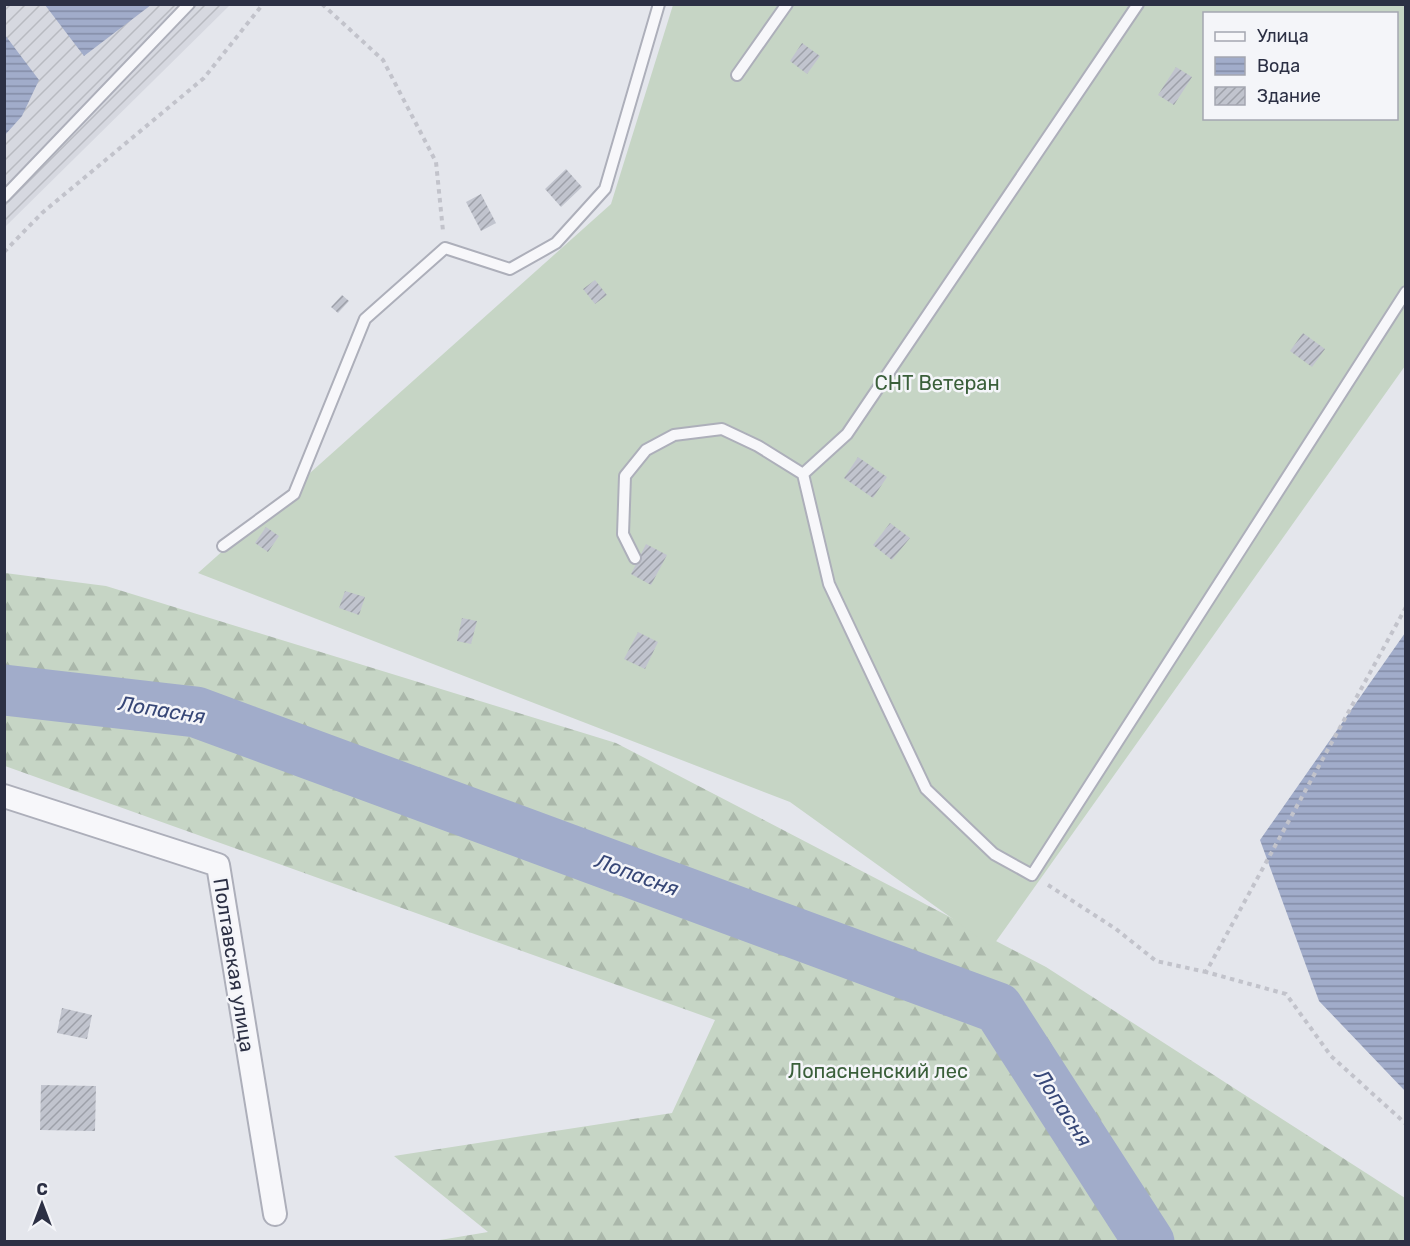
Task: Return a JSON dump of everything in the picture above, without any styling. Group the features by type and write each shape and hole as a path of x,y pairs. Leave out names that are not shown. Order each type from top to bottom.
{"street":[{"name":"Полтавская улица","path":"4,796 218,865 275,1214"}],"lane":[{"path":"4,197 189,4"},
{"path":"224,546 294,494 365,319 445,248 510,269 556,243 605,189 659,4"},
{"path":"737,75 787,4"},
{"path":"803,474 847,434 1138,4"},
{"path":"635,558 623,534 625,476 646,450 674,435 722,429 758,446 803,474 829,584 926,789 994,854 1032,875 1406,292"}],"path":[{"path":"4,252 42,213 204,78 263,4"},
{"path":"322,4 383,60 436,162 445,248"},
{"path":"1206,972 1406,607"},
{"path":"1032,875 1116,929 1156,961 1286,994 1331,1056 1406,1124"}],"shaded area":[{"path":"5,5 230,5 5,227"}],"green space":[{"name":"СНТ Ветеран","path":"673,5 1405,5 1405,366 992,947 790,802 198,573 611,204"},
{"name":"Лопасненский лес","path":"5,573 106,586 616,743 1046,967 1405,1198 1405,1241 434,1241 488,1232 394,1156 672,1113 715,1020 5,766"}],"water":[{"path":"45,5 151,5 84,56"},
{"path":"5,35 39,80 22,116 5,135"},
{"path":"1405,633 1405,1091 1319,1001 1260,840"}],"building":[{"path":"802,43 820,56 807,74 790,61"},
{"path":"1176,67 1192,77 1174,105 1158,95"},
{"path":"566,169 582,187 561,207 545,189"},
{"path":"481,194 496,223 481,231 466,202"},
{"path":"595,280 607,295 595,304 583,289"},
{"path":"342,295 349,301 338,313 331,307"},
{"path":"1303,333 1325,349 1312,367 1290,351"},
{"path":"858,457 887,477 873,498 844,478"},
{"path":"890,523 910,538 892,560 873,545"},
{"path":"266,527 279,536 268,552 255,543"},
{"path":"646,544 667,555 651,585 631,574"},
{"path":"345,591 365,597 359,615 339,608"},
{"path":"462,618 477,621 471,644 457,641"},
{"path":"638,632 658,642 645,669 624,659"},
{"path":"62,1008 92,1015 87,1039 57,1033"},
{"path":"41,1085 96,1086 95,1131 40,1130"}],"waterway":[{"name":"Лопасня","path":"4,690 196,712 998,1008 1149,1242"}]}
